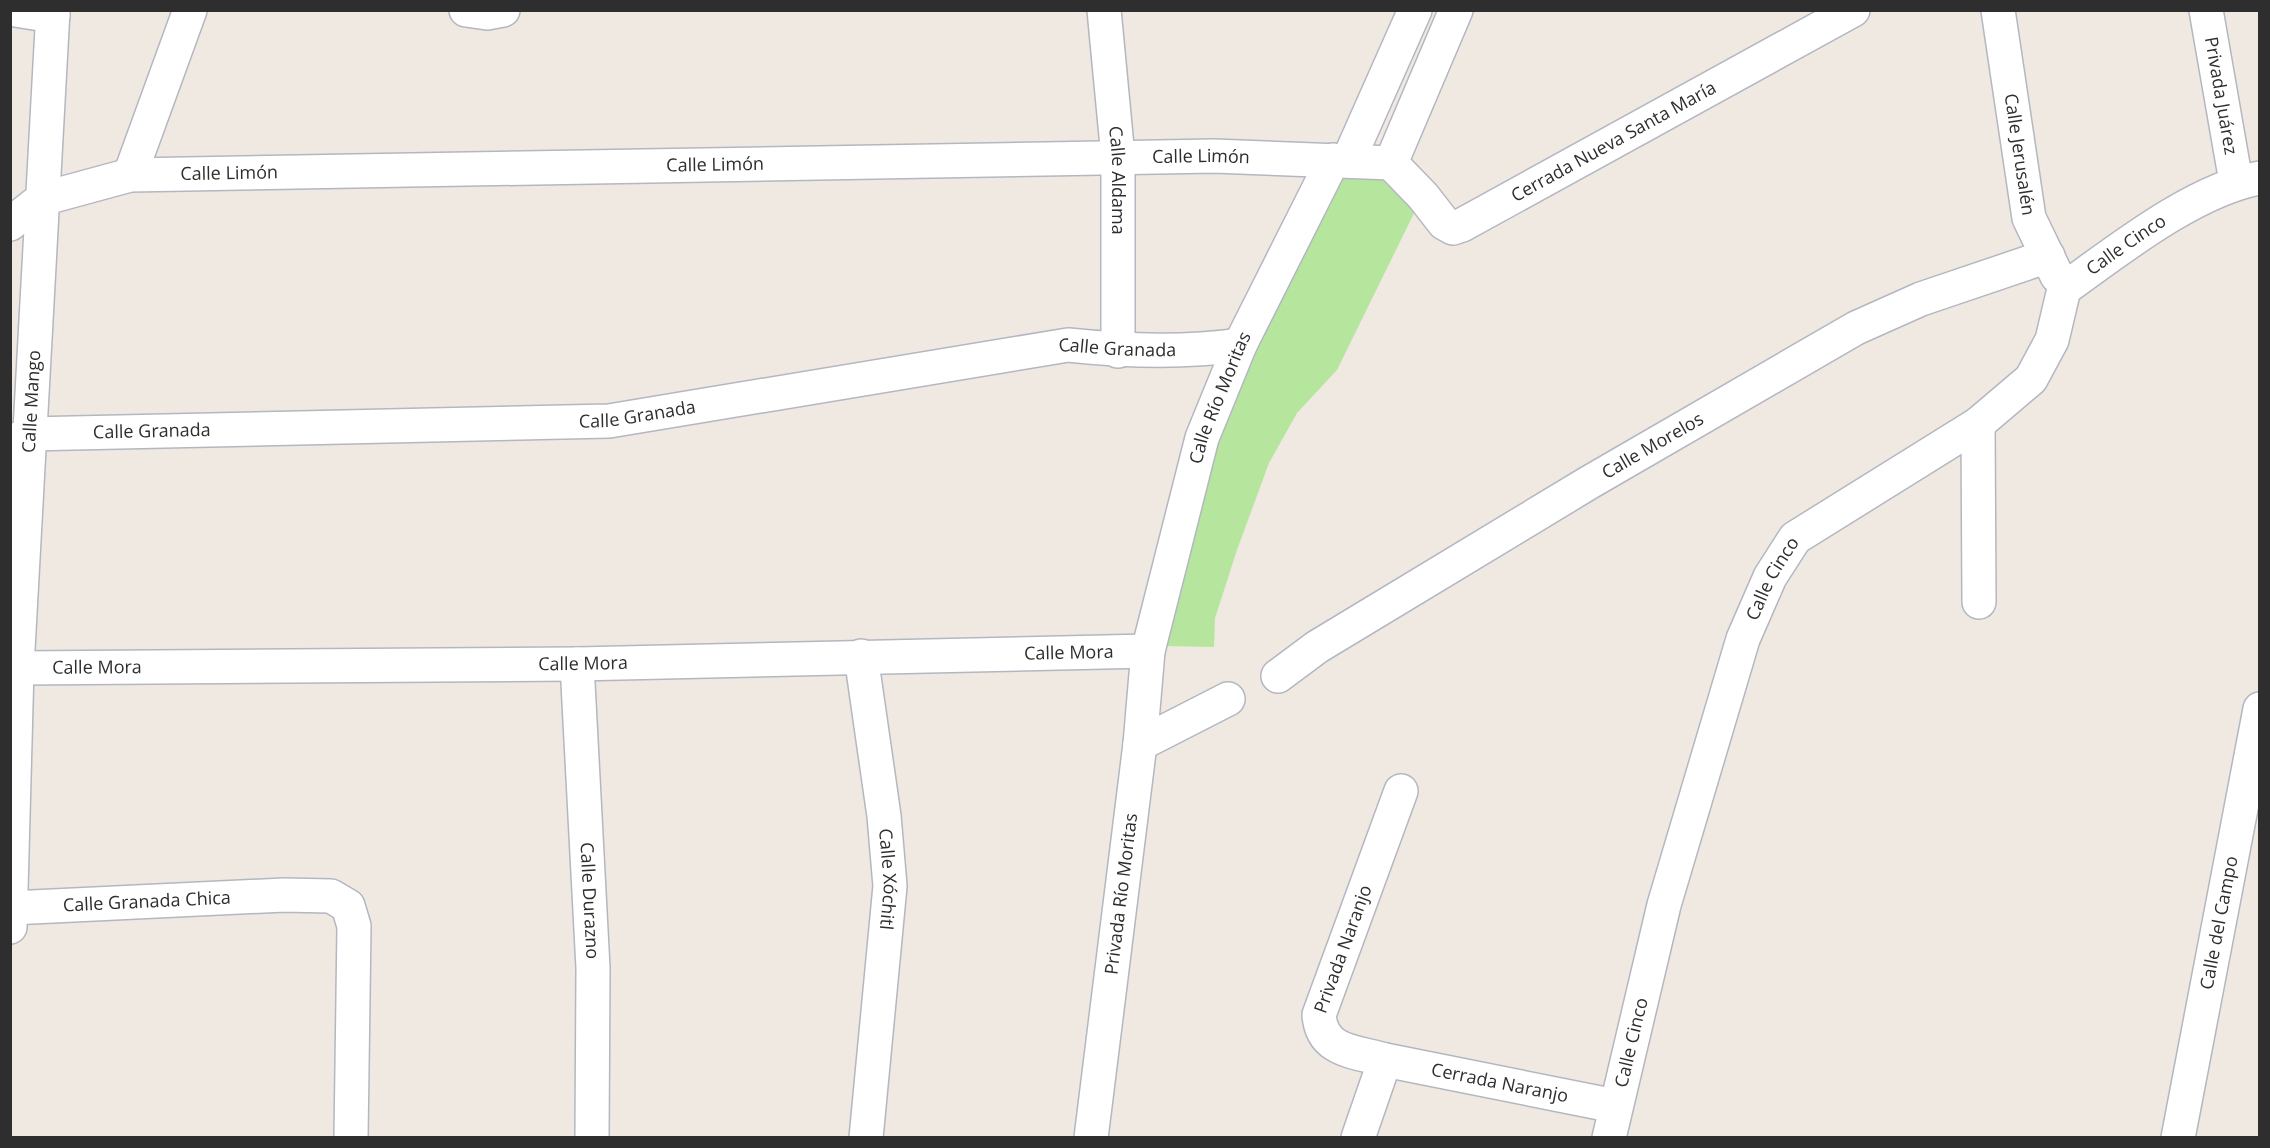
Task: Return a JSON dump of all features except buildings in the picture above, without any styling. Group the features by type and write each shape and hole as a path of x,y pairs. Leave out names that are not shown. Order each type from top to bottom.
{"street":[{"path":"15,10 53,13"},
{"path":"130,175 190,10"},
{"path":"466,10 487,13 503,10"},
{"name":"Calle Aldama","path":"1104,10 1118,158 1118,351"},
{"name":"Calle Río Moritas","path":"1148,651 1202,438 1240,345 1340,160 1415,10"},
{"path":"1391,163 1456,10"},
{"name":"Cerrada Nueva Santa María","path":"1391,163 1423,196 1444,223 1453,228 1853,10"},
{"name":"Calle Jerusalén","path":"1998,10 2029,218 2064,289"},
{"name":"Privada Juárez","path":"2206,10 2248,180"},
{"name":"Calle Mango","path":"10,927 19,438 42,199 53,13"},
{"name":"Calle Limón","path":"42,199 130,175 1214,156 1391,163"},
{"name":"Calle Cinco","path":"1612,1122 1664,905 1743,639 1770,577 1795,538 1978,424 2031,378 2052,340 2064,289 2146,230 2248,180"},
{"path":"10,224 42,199"},
{"name":"Calle Morelos","path":"1278,676 1317,647 1590,482 1856,328 1921,299 2048,256"},
{"name":"Calle Granada","path":"19,438 609,421 1068,345 1118,351 1213,349 1240,345"},
{"path":"1978,424 1979,602"},
{"name":"Calle Mora","path":"16,668 577,664 1148,651"},
{"name":"Privada Río Moritas","path":"1091,1137 1140,744 1148,651"},
{"name":"Calle Xóchitl","path":"861,656 884,816 890,886 866,1137"},
{"name":"Calle Durazno","path":"577,664 592,968 592,1137"},
{"path":"1140,744 1228,699"},
{"name":"Calle del Campo","path":"2178,1137 2259,709"},
{"name":"Privada Naranjo","path":"1384,1060 1331,1044 1320,1030 1319,1015 1401,791"},
{"name":"Calle Granada Chica","path":"11,908 284,895 331,896 348,906 354,927 351,1137"},
{"path":"1358,1137 1384,1060"},
{"name":"Cerrada Naranjo","path":"1384,1060 1612,1122"}],"green space":[{"path":"1336,160 1422,197 1337,370 1297,413 1269,463 1215,618 1214,647 1162,646 1208,440"}]}
